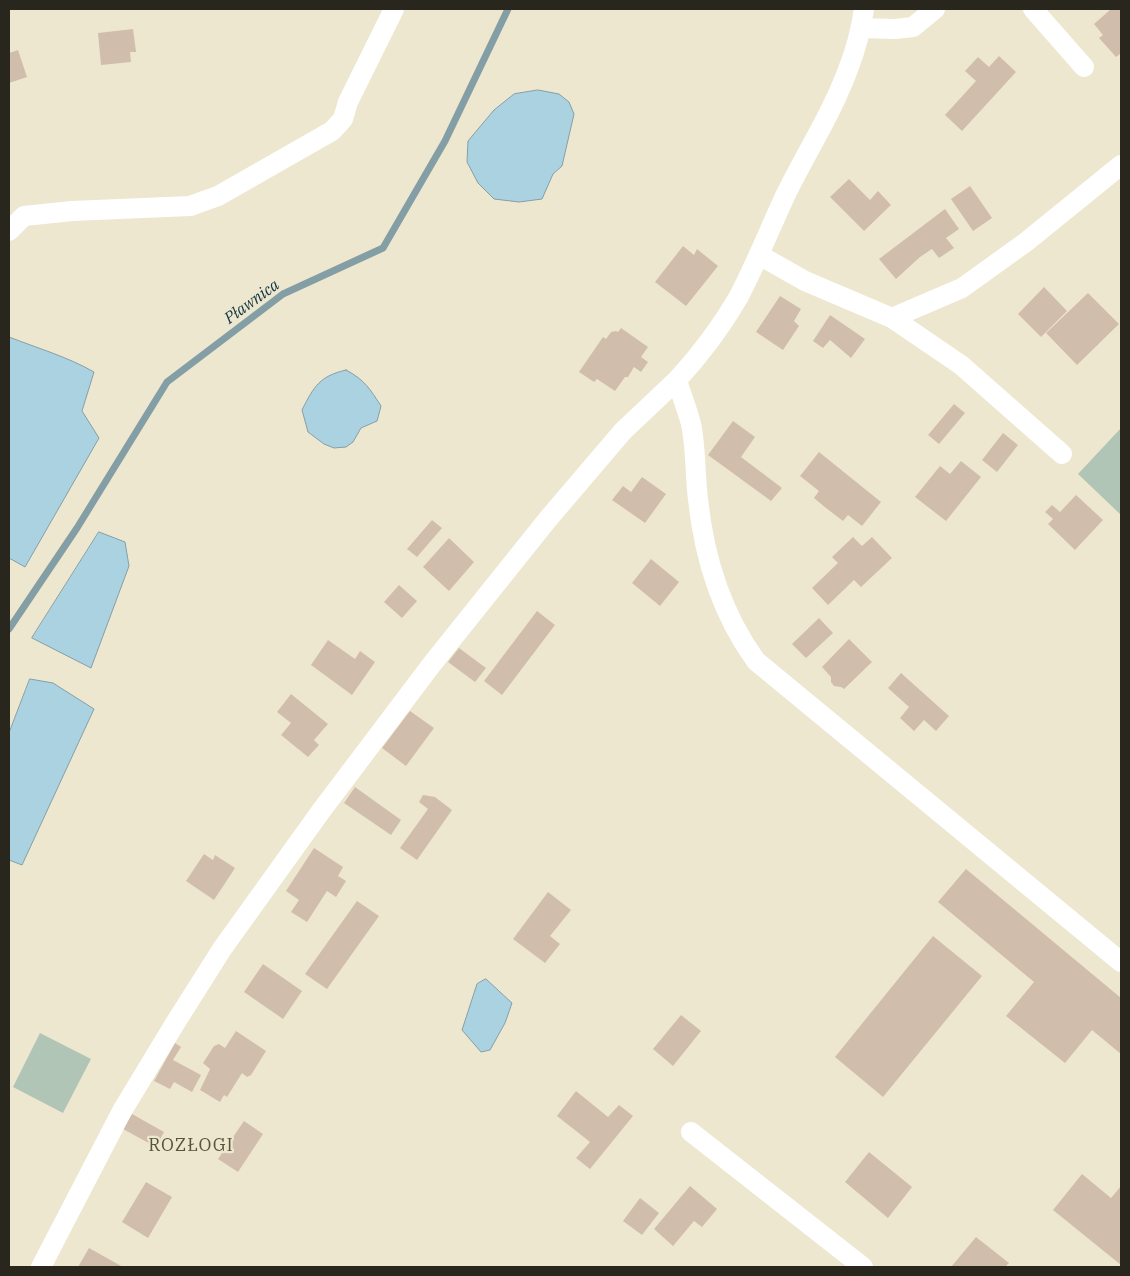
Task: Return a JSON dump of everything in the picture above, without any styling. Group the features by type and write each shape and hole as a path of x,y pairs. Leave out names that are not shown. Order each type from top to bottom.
{"street":[{"path":"9,231 24,216 72,211 190,206 218,196 332,131 343,119 348,102 394,9"},
{"path":"41,1267 122,1111 174,1025 222,949 321,811 432,664 548,519 623,431 677,380 693,363 714,335 737,299 787,193 834,102 850,65 862,18 895,29 913,26 935,9"},
{"path":"1034,9 1084,67"},
{"path":"892,318 962,288 1026,242 1121,165"},
{"path":"759,255 805,281 892,318 961,365 1062,454"},
{"path":"677,380 691,425 698,501 704,539 717,587 725,609 741,641 756,662 1121,962"},
{"path":"691,1132 863,1267"}],"green space":[{"path":"1121,428 1121,515 1078,474"},
{"path":"40,1033 91,1059 63,1113 13,1087"}],"water":[{"path":"538,90 559,94 569,102 574,114 562,166 553,174 542,199 519,202 494,199 478,183 467,162 468,141 494,110 514,94"},
{"path":"9,337 63,357 94,372 82,411 99,438 25,567 9,558"},
{"path":"346,370 358,377 366,385 381,406 377,421 361,428 353,442 346,447 334,448 324,444 308,432 302,410 310,394 319,383 330,375"},
{"path":"99,532 125,542 129,566 91,668 32,638"},
{"path":"30,679 53,683 94,709 22,865 9,860 9,733"},
{"path":"486,979 512,1003 505,1023 490,1050 481,1052 462,1030 477,984"}],"building":[{"path":"1111,9 1121,9 1121,56 1120,54 1116,57 1099,38 1103,35 1094,24"},
{"path":"133,29 136,52 130,52 131,62 101,65 98,33"},
{"path":"18,50 27,77 9,83 9,53"},
{"path":"999,56 1016,72 962,131 945,115 976,81 965,71 978,57 989,67"},
{"path":"849,179 870,200 878,191 891,205 864,231 830,197"},
{"path":"970,186 992,218 973,231 951,199"},
{"path":"945,209 959,229 946,238 954,248 939,258 932,249 920,257 896,279 879,259"},
{"path":"683,246 694,255 697,249 718,266 686,306 655,282"},
{"path":"1044,287 1067,311 1041,337 1018,314"},
{"path":"1088,293 1119,324 1077,365 1046,333"},
{"path":"780,296 801,309 794,321 799,326 783,350 756,332"},
{"path":"830,315 865,339 851,358 830,340 823,348 813,341"},
{"path":"621,328 648,347 641,357 648,362 641,372 634,367 628,377 625,377 615,391 597,379 594,382 579,372 603,337 606,339 611,332 618,332"},
{"path":"954,404 965,413 939,444 928,435"},
{"path":"733,421 755,437 741,457 782,488 771,501 708,455"},
{"path":"1003,433 1018,445 997,472 982,460"},
{"path":"819,452 881,502 862,526 848,515 843,521 826,508 814,498 819,491 800,476"},
{"path":"961,461 981,477 946,521 915,497 940,466 950,474"},
{"path":"642,477 666,494 645,523 612,500 623,486 631,492"},
{"path":"1076,495 1103,520 1075,550 1048,524 1053,519 1045,512 1052,505 1060,512"},
{"path":"432,520 442,528 417,557 407,549"},
{"path":"853,537 862,546 872,537 892,558 861,587 854,580 828,605 812,588 838,563 832,557"},
{"path":"449,538 474,562 449,591 423,567"},
{"path":"651,559 679,582 660,606 632,583"},
{"path":"399,585 417,601 402,618 384,602"},
{"path":"537,611 555,625 502,695 484,681"},
{"path":"819,618 833,633 806,658 792,644"},
{"path":"849,639 872,662 844,689 834,686 831,682 831,677 822,667"},
{"path":"328,640 355,659 360,651 375,662 352,695 311,665"},
{"path":"459,648 486,668 475,682 448,662"},
{"path":"901,673 949,716 936,731 924,720 914,731 900,718 909,707 888,688"},
{"path":"291,694 328,724 314,740 319,745 308,757 281,735 291,723 277,712"},
{"path":"410,711 434,728 406,766 382,748"},
{"path":"355,787 401,820 391,835 344,803"},
{"path":"423,795 435,797 452,810 417,860 400,848 428,809 419,802"},
{"path":"314,848 343,867 338,876 346,881 336,897 327,891 307,922 291,912 299,900 286,891"},
{"path":"204,854 213,860 215,855 235,868 214,900 186,881"},
{"path":"966,869 1121,998 1121,1054 1092,1030 1065,1063 1006,1016 1034,982 938,902"},
{"path":"548,892 571,910 550,936 560,944 545,963 513,939"},
{"path":"357,901 379,916 327,989 305,974"},
{"path":"933,936 982,976 883,1097 835,1057"},
{"path":"263,964 302,991 283,1019 244,992"},
{"path":"681,1015 701,1031 673,1066 653,1049"},
{"path":"236,1031 266,1051 251,1075 247,1077 242,1073 227,1097 224,1095 220,1102 200,1090 210,1069 203,1063 214,1046 219,1044 225,1048"},
{"path":"175,1043 181,1047 173,1060 201,1075 192,1092 174,1082 170,1089 154,1081"},
{"path":"576,1091 608,1117 619,1105 633,1116 590,1169 576,1158 590,1142 557,1116"},
{"path":"132,1114 164,1132 156,1147 123,1129"},
{"path":"244,1121 263,1134 238,1172 218,1159"},
{"path":"869,1152 912,1187 888,1218 845,1182"},
{"path":"1082,1174 1111,1198 1121,1186 1121,1265 1053,1210"},
{"path":"146,1182 172,1197 148,1238 122,1222"},
{"path":"690,1186 717,1209 702,1227 694,1221 673,1246 654,1229"},
{"path":"640,1198 659,1213 642,1235 623,1221"},
{"path":"976,1237 1009,1263 1005,1267 951,1267"},
{"path":"89,1248 123,1267 78,1267"}],"waterway":[{"name":"Pławnica","path":"9,629 77,528 167,382 283,294 383,248 445,141 508,9"}],"district":[{"name":"ROZŁOGI","path":"191,1146"}]}
